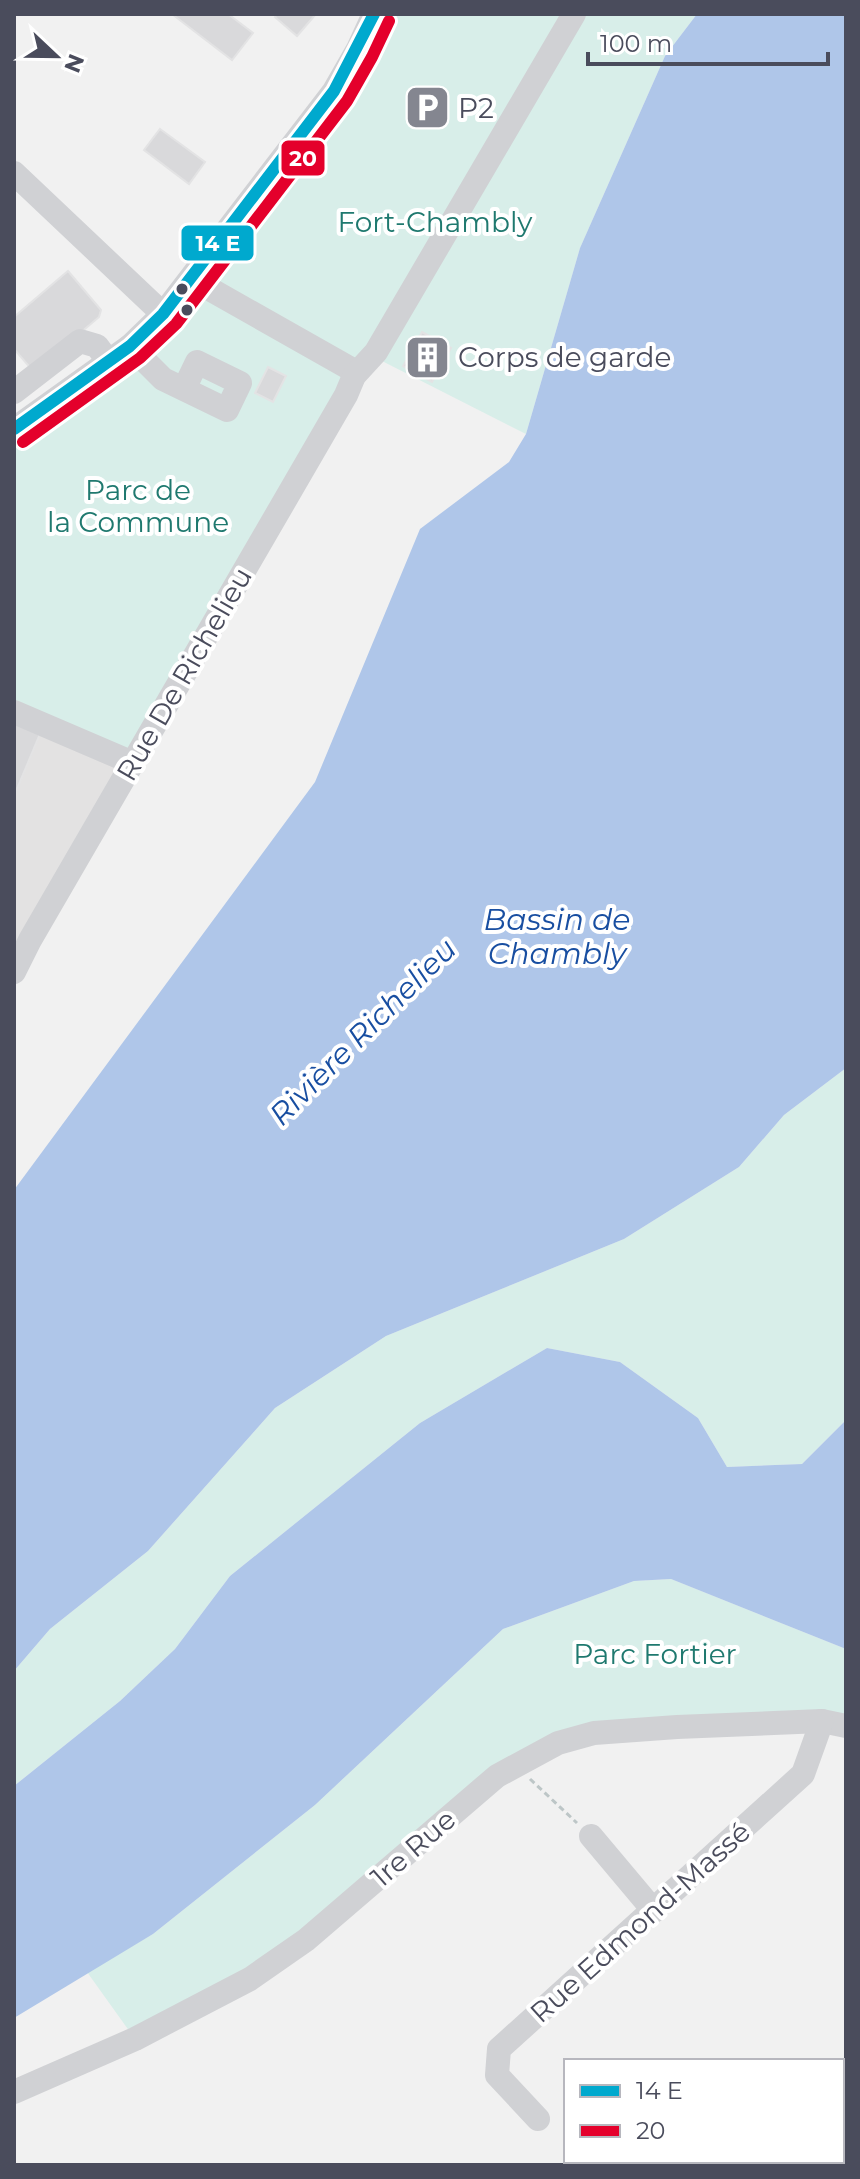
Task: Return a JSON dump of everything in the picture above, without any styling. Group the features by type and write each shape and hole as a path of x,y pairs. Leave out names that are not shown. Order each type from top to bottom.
{"street":[{"path":"16,425 109,362 163,314 334,91 374,14"},
{"name":"Rue De Richelieu","path":"16,964 346,395 354,376 376,352 574,14"},
{"path":"14,173 163,314"},
{"path":"192,279 351,369 354,376"},
{"path":"16,387 80,341 97,346 109,362"},
{"path":"130,346 163,379 184,389"},
{"path":"14,712 133,763"},
{"name":"1re Rue","path":"14,2092 135,2039 250,1979 306,1940 497,1776 558,1743 594,1733 677,1727 822,1721 846,1726"},
{"name":"Rue Edmond-Massé","path":"538,2119 497,2075 499,2049 803,1774 822,1721"},
{"path":"591,1836 654,1911"}],"path":[{"path":"515,1765 591,1836"}],"shaded area":[{"path":"14,714 123,764 14,953"}],"green space":[{"name":"Fort-Chambly","path":"384,14 697,14 665,56 580,248 526,434 382,361 366,370 215,282 346,94"},
{"name":"Parc de la Commune","path":"203,286 351,369 133,763 14,712 14,442 164,334"},
{"path":"846,1068 846,1420 802,1464 727,1467 698,1418 620,1362 547,1348 420,1423 230,1576 175,1649 120,1701 14,1786 14,1671 50,1629 148,1551 275,1408 386,1336 624,1239 739,1167 784,1115"},
{"name":"Parc Fortier","path":"671,1579 846,1649 846,1724 558,1743 306,1940 135,2039 87,1972 153,1934 315,1805 503,1629 634,1581"}],"water":[{"name":"Bassin de Chambly","path":"697,14 846,14 846,1068 784,1115 739,1167 624,1239 386,1336 275,1408 148,1551 50,1629 14,1671 14,1190 315,782 420,529 509,462 526,434 580,248 665,56"},
{"path":"547,1348 620,1362 698,1418 727,1467 802,1464 846,1420 846,1649 671,1579 634,1581 503,1629 315,1805 153,1934 14,2018 14,1786 120,1701 175,1649 230,1576 420,1423"}],"building":[{"path":"172,14 228,14 253,33 232,60"},
{"path":"277,14 316,14 297,36 275,17"},
{"path":"160,129 205,162 189,184 144,150"},
{"path":"68,271 101,310 99,317 34,372 14,349 14,317"},
{"name":"Corps de garde","path":"422,332 451,348 432,382 403,366"},
{"path":"268,367 286,376 273,402 255,393"},
{"path":"14,723 40,734 14,796"}],"transit line":[{"path":"14,429 130,346 163,314 334,91 374,14"},
{"name":"20","path":"23,442 140,358 176,324 347,101 389,21"}],"place":[{"name":"P2","path":"427,108"},
{"name":"Corps de garde","path":"427,357"}],"water label":[{"name":"Rivière Richelieu","path":"363,1032"}]}
